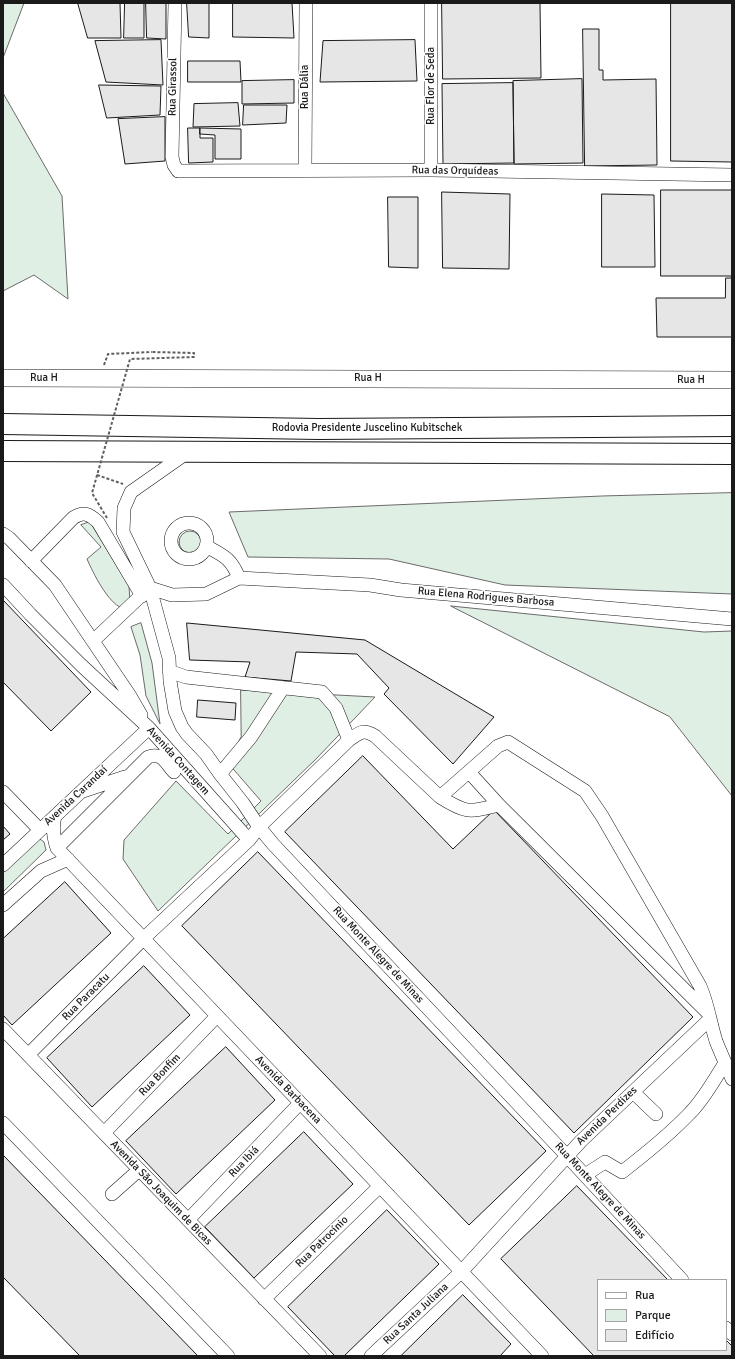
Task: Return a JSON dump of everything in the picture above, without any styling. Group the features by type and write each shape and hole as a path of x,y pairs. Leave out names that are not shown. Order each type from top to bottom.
{"highway":[{"name":"Rodovia Presidente Juscelino Kubitschek","path":"3,424 319,429 732,426"},
{"path":"3,451 732,454"}],"main road":[{"name":"Rua H","path":"3,378 732,380"}],"street":[{"name":"Rua Girassol","path":"175,3 172,157 174,165 178,171"},
{"name":"Rua Dália","path":"305,170 306,3"},
{"name":"Rua Flor de Seda","path":"431,3 431,170"},
{"name":"Rua das Orquídeas","path":"178,171 431,170 732,175"},
{"path":"146,592 123,532 124,508 131,492 188,452"},
{"path":"31,561 73,518 79,514 86,514 98,522 146,592"},
{"path":"3,534 9,538 55,585 130,696 148,728"},
{"path":"206,546 227,558 235,568 239,578"},
{"name":"Rua Elena Rodrigues Barbosa","path":"146,592 172,595 206,594 239,578 370,585 401,590 732,619"},
{"name":"Avenida Contagem","path":"3,584 30,614 148,728 178,768 249,840"},
{"path":"93,641 146,592"},
{"name":"Rua Monte Alegre de Minas","path":"146,592 168,658 175,711 182,727 206,754 244,803 259,827 681,1279"},
{"path":"169,671 186,676 322,692 336,708 349,740"},
{"name":"Avenida Contagem","path":"220,774 251,737 283,688"},
{"name":"Avenida Carandaí","path":"3,865 148,728"},
{"path":"249,840 259,827 349,740 359,733 366,731 375,736 440,797 457,808 468,811 500,805"},
{"path":"440,797 498,746 508,742 585,791 602,816 700,986 706,1000 716,1041 732,1079"},
{"name":"Avenida Carandaí","path":"57,848 148,757 155,754 178,768"},
{"path":"470,772 500,805 710,1016"},
{"path":"81,792 131,775"},
{"path":"3,792 40,830"},
{"path":"55,816 53,836 57,848"},
{"name":"Rua Paracatu","path":"28,1055 143,939 249,840"},
{"name":"Avenida Barbacena","path":"57,848 380,1186 539,1355"},
{"path":"3,905 41,870 68,859"},
{"name":"Rua Bonfim","path":"104,1133 217,1016"},
{"name":"Avenida Perdizes","path":"461,1272 581,1140 633,1092 710,1016"},
{"name":"Avenida São Joaquim de Bicas","path":"3,1029 320,1356"},
{"path":"585,1175 605,1162 622,1172 643,1156 690,1114 725,1063"},
{"path":"633,1092 656,1114"},
{"name":"Rua Ibiá","path":"188,1220 300,1103"},
{"path":"3,1123 228,1356"},
{"path":"112,1194 139,1170"},
{"name":"Rua Patrocínio","path":"264,1298 380,1186"},
{"name":"Rua Santa Juliana","path":"371,1356 461,1272"}],"path":[{"path":"100,378 108,354 152,352 194,353 194,358 130,359 92,493 107,518"},
{"path":"97,475 122,483"}],"green space":[{"path":"3,3 24,3 3,58"},
{"path":"3,93 62,196 68,299 34,275 3,291"},
{"path":"732,493 732,594 505,585 389,559 248,557 229,512 602,496"},
{"path":"90,522 129,586 130,603 122,608 111,600 106,594 87,559 101,547 81,525"},
{"path":"190,531 198,534 201,542 198,550 190,553 182,550 179,542 182,534"},
{"path":"451,606 704,632 732,631 732,796 670,717"},
{"path":"141,623 152,663 160,724 146,696 140,655 131,627"},
{"path":"241,690 375,697 316,759 158,911 123,859 124,840 176,781 228,834 261,801 228,763 241,737"},
{"path":"40,839 44,842 46,850 3,892 3,872 34,842"}],"building":[{"path":"78,3 120,3 121,38 88,38"},
{"path":"125,3 144,3 144,38 124,38"},
{"path":"146,3 166,3 166,39 147,38"},
{"path":"187,3 209,3 209,38 189,37"},
{"path":"233,3 292,3 294,38 233,37"},
{"path":"442,3 540,3 541,78 443,79"},
{"path":"671,3 732,3 732,162 671,161"},
{"path":"583,29 599,29 599,70 603,70 603,80 656,79 657,165 585,166"},
{"path":"161,40 163,85 106,82 95,41"},
{"path":"415,40 417,81 320,82 323,41"},
{"path":"188,61 240,61 241,82 188,82"},
{"path":"582,79 583,163 514,164 513,81"},
{"path":"294,80 294,103 242,104 242,81"},
{"path":"513,83 514,163 443,164 442,84"},
{"path":"99,85 161,86 160,115 107,118"},
{"path":"238,103 240,126 193,127 194,104"},
{"path":"244,105 287,105 286,123 243,125"},
{"path":"165,117 165,161 125,164 118,119"},
{"path":"188,128 200,128 200,138 213,138 213,162 189,163"},
{"path":"200,128 241,129 241,159 215,159 215,135 200,134"},
{"path":"661,190 732,190 732,276 661,276"},
{"path":"442,192 510,194 509,269 443,268"},
{"path":"602,194 654,195 655,267 602,267"},
{"path":"388,197 418,197 418,268 389,267"},
{"path":"726,278 732,278 732,337 657,337 656,298 725,298"},
{"path":"3,600 91,692 51,731 3,682"},
{"path":"187,623 365,640 494,717 453,764 384,694 389,688 357,654 296,652 291,681 245,677 250,662 190,660"},
{"path":"198,700 236,703 235,720 197,717"},
{"path":"363,756 453,849 494,810 693,1017 574,1133 285,832"},
{"path":"3,826 10,834 3,840"},
{"path":"258,852 546,1151 469,1225 182,926"},
{"path":"65,882 111,933 12,1025 3,1015 3,939"},
{"path":"144,966 190,1015 92,1107 47,1058"},
{"path":"226,1047 275,1100 176,1194 126,1141"},
{"path":"304,1132 353,1184 254,1278 205,1227"},
{"path":"3,1155 198,1356 80,1356 3,1277"},
{"path":"577,1186 667,1279 597,1279 597,1351 727,1351 727,1341 732,1346 732,1356 594,1356 501,1259"},
{"path":"387,1210 439,1264 344,1356 335,1356 288,1307"},
{"path":"463,1295 511,1344 500,1356 401,1356"}]}
